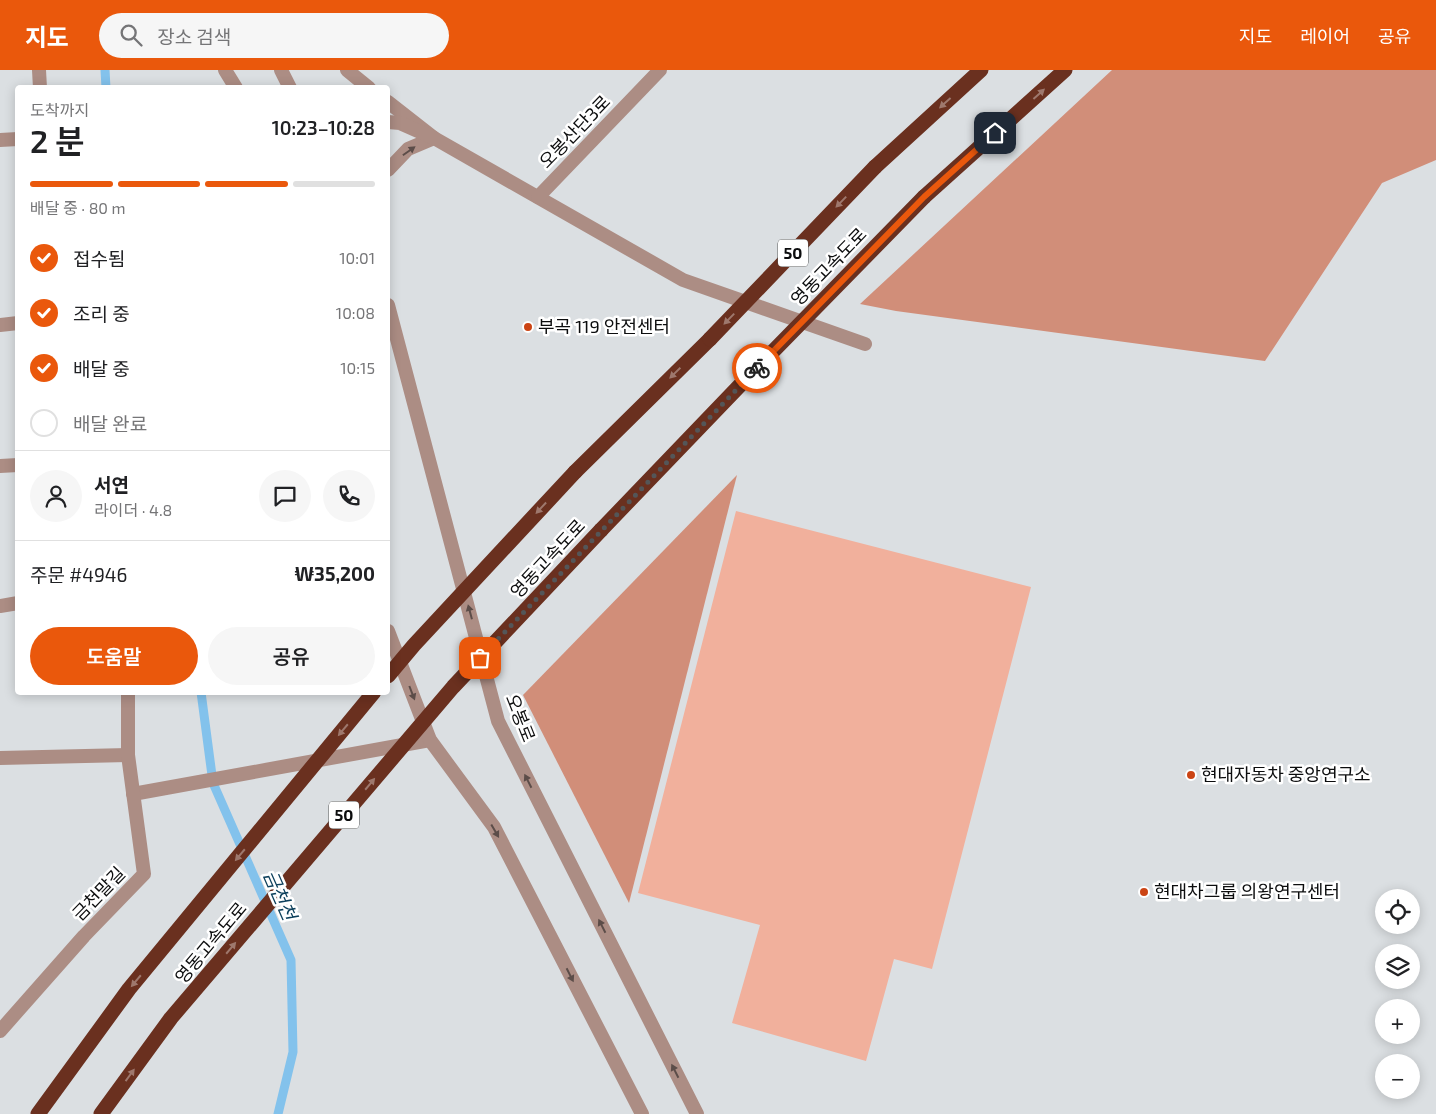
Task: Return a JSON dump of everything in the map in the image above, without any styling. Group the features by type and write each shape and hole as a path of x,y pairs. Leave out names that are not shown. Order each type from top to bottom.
{"highway":[{"name":"영동고속도로","path":"390,674 420,638 575,472 710,339 875,167 981,70"},
{"name":"영동고속도로","path":"101,1114 171,1018 452,687 746,378 924,197 1065,70"},
{"name":"영동고속도로","path":"38,1114 129,989 372,695"}],"street":[{"path":"39,70 40,85"},
{"path":"225,70 234,85"},
{"path":"281,70 288,85"},
{"path":"347,70 365,85"},
{"name":"오봉산단3로","path":"538,197 660,70"},
{"path":"390,104 434,138"},
{"path":"390,122 400,122 434,138 682,280 865,344"},
{"path":"390,168 408,149 434,138"},
{"path":"0,140 15,139"},
{"name":"오봉로","path":"390,313 498,722 698,1114"},
{"path":"0,325 15,323"},
{"path":"0,466 15,464"},
{"path":"0,606 15,604"},
{"path":"390,636 430,740 494,827 642,1114"},
{"name":"금천말길","path":"0,1031 84,936 144,874 128,755 128,695"},
{"path":"133,794 430,740"},
{"path":"0,758 128,755"}],"shaded area":[{"path":"1112,70 1436,70 1436,160 1382,183 1265,361 896,311 860,304"},
{"path":"737,475 629,903 523,695"},
{"path":"736,511 1031,587 932,969 894,959 866,1061 732,1023 760,925 638,893"}],"waterway":[{"name":"금천천","path":"105,70 106,85"},
{"name":"금천천","path":"201,695 213,783 291,960 293,1052 278,1114"}],"way so far":[{"path":"480,658 757,368"}],"place":[{"name":"부곡 119 안전센터","path":"528,327"},
{"name":"현대자동차 중앙연구소","path":"1191,775"},
{"name":"현대차그룹 의왕연구센터","path":"1144,892"}],"route":[{"path":"757,368 924,197 995,133"}]}
